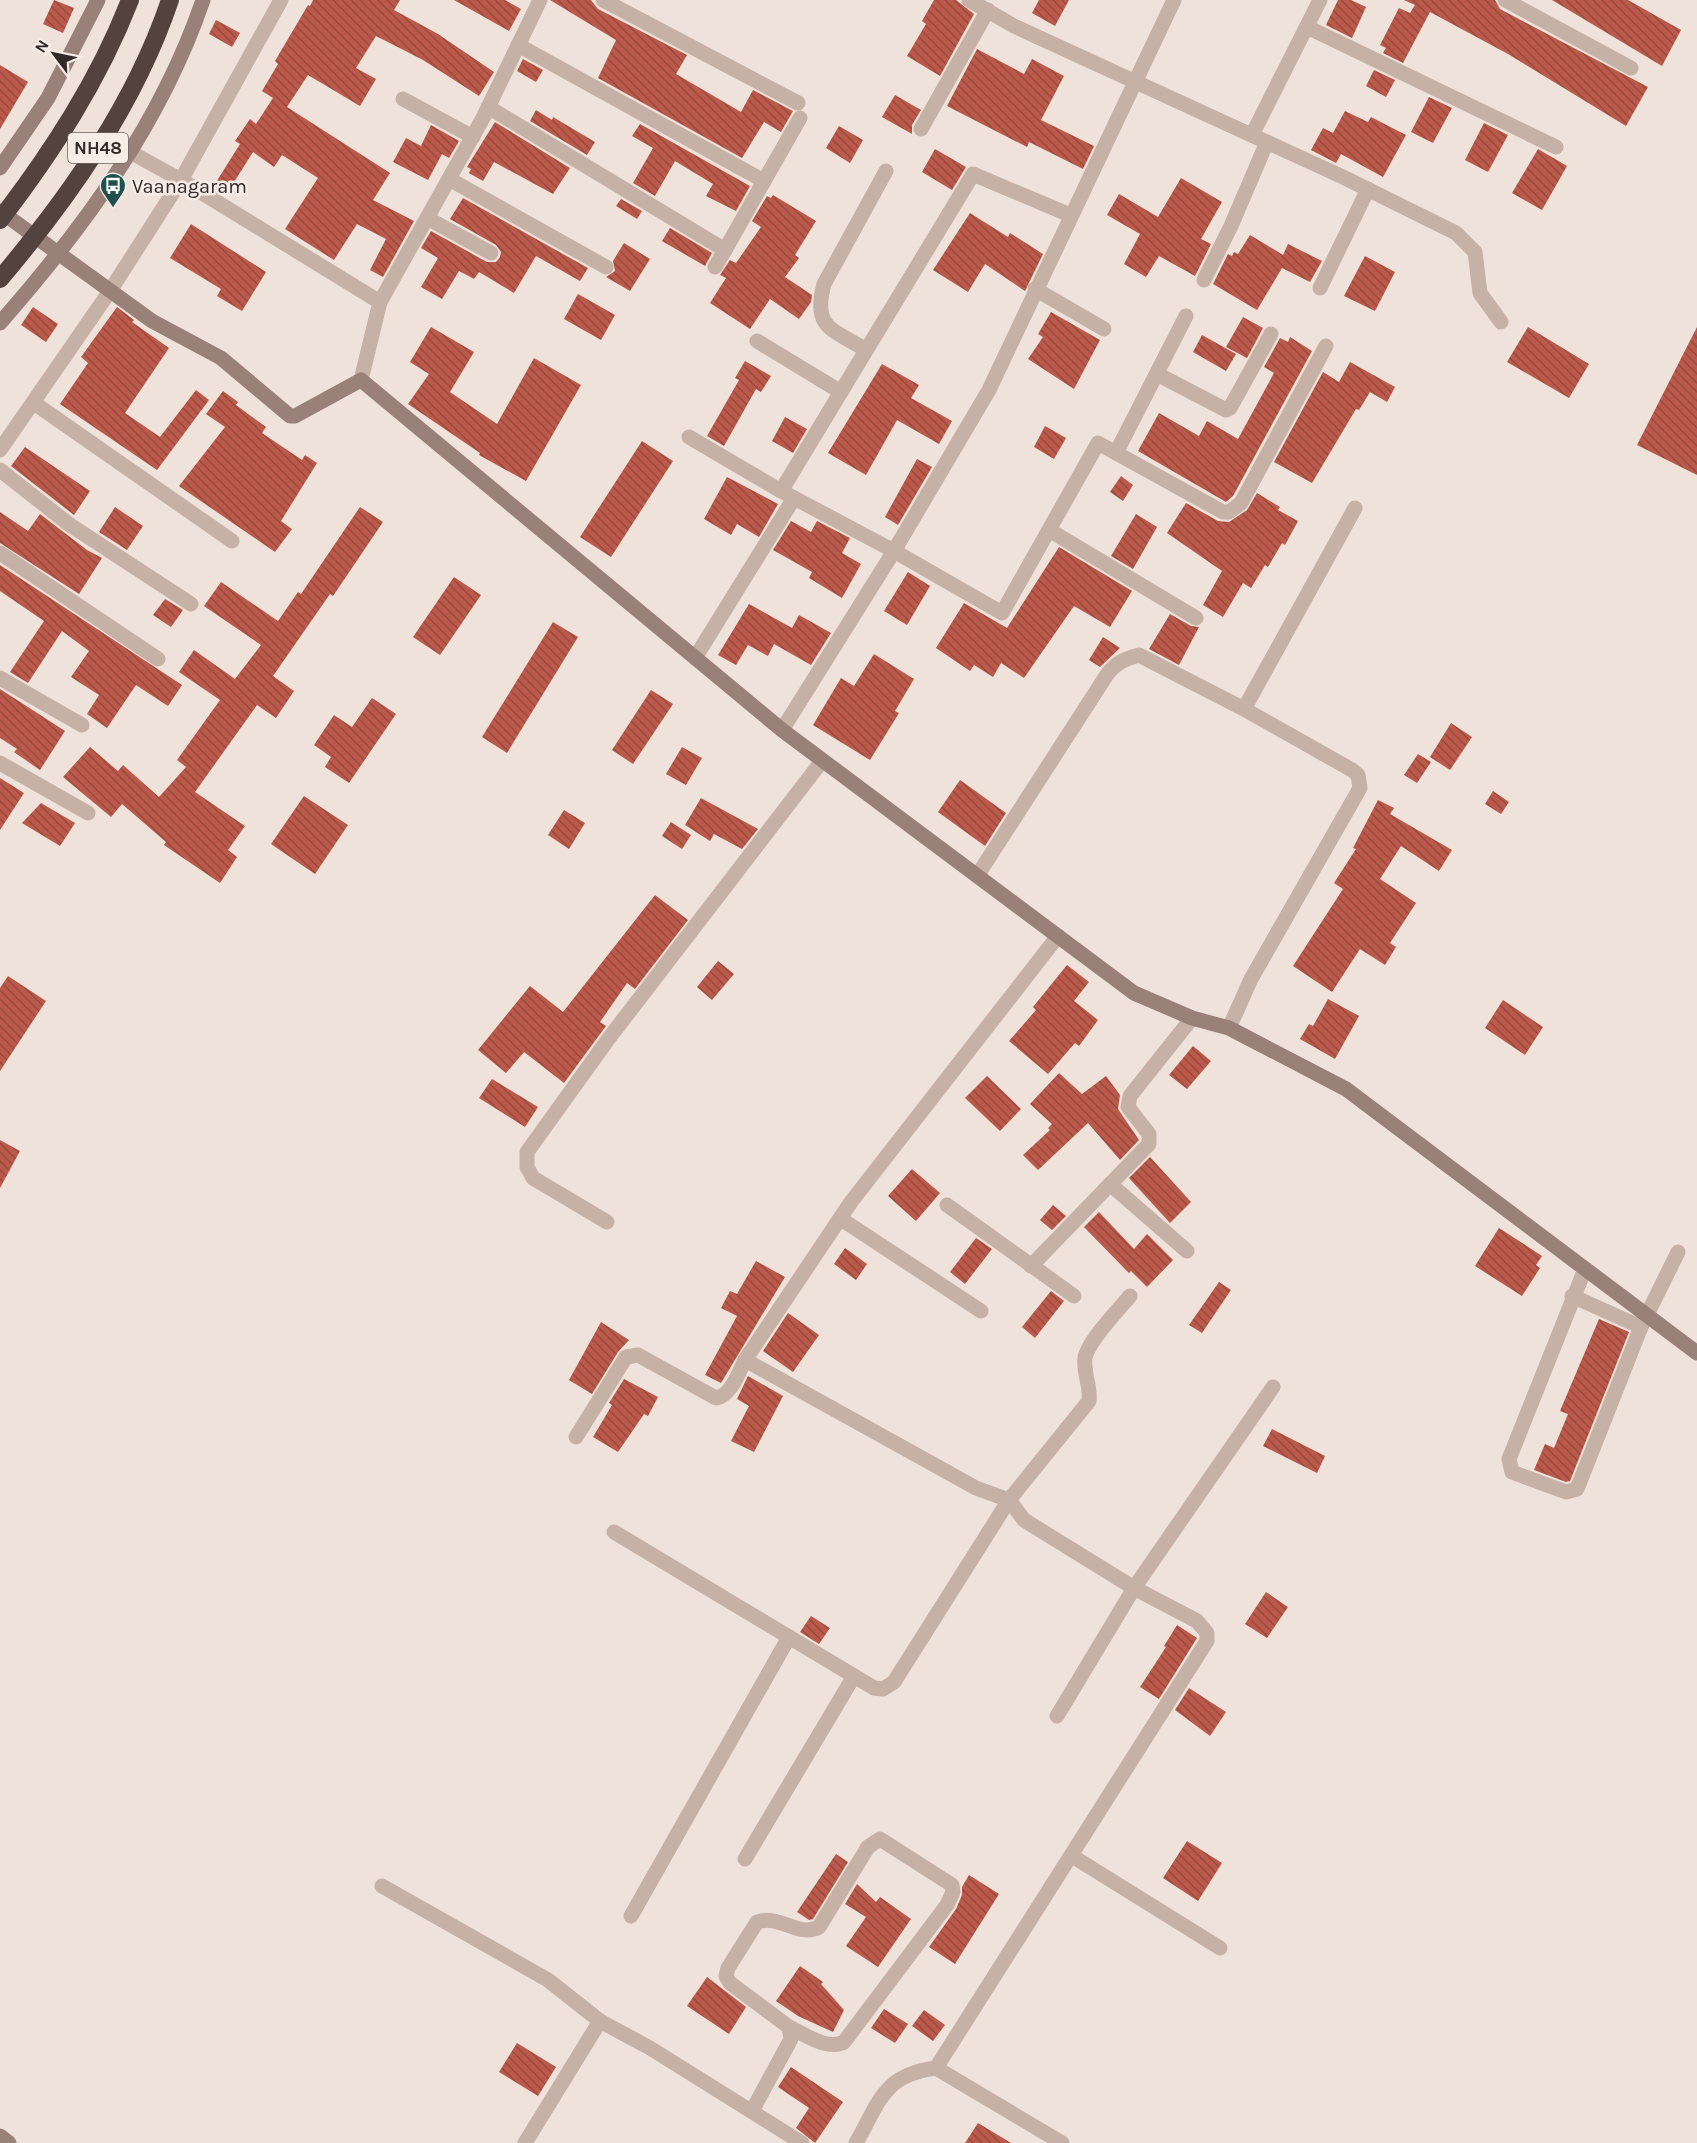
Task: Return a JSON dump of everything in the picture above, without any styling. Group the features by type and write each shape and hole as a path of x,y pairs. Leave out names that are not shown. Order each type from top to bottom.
{"highway":[{"name":"NH48","path":"1,215 80,105 104,63 130,0"},
{"name":"NH48","path":"0,279 36,237 100,144 129,94 160,28 170,0"}],"street":[{"path":"0,168 48,98 98,0"},
{"path":"0,323 59,254 132,153 168,83 203,0"},
{"path":"0,450 110,291 181,180 281,0"},
{"path":"1,215 36,237 152,321 221,358 290,416 295,416 361,380 380,302 473,137 540,0"},
{"path":"603,0 799,111 764,181 715,267"},
{"path":"969,0 1014,26 1368,189 1464,238 1475,252 1480,293 1501,322"},
{"path":"782,730 894,551 989,390 1070,215 1137,82 1174,0"},
{"path":"1252,135 1320,0"},
{"path":"1505,0 1631,68"},
{"path":"921,129 988,10"},
{"path":"1307,27 1556,147"},
{"path":"518,45 764,181"},
{"path":"403,99 473,137"},
{"path":"488,107 725,250"},
{"path":"1204,280 1232,226 1238,204 1267,142"},
{"path":"132,153 181,180 380,302"},
{"path":"866,350 826,325 819,315 820,301 824,284 886,171"},
{"path":"695,658 788,495 841,392 973,174 1070,215"},
{"path":"449,179 606,267"},
{"path":"1320,288 1368,189"},
{"path":"427,218 491,253"},
{"path":"1035,289 1104,329"},
{"path":"1116,453 1186,316"},
{"path":"1158,374 1226,410 1230,408 1271,333"},
{"path":"757,340 841,392"},
{"path":"689,437 788,495 894,551 1002,613 1098,443 1223,512 1229,512 1241,503 1326,346"},
{"path":"361,380 782,730 1134,993 1192,1018 1229,1028 1347,1089 1585,1269 1644,1320 1697,1353"},
{"path":"33,403 232,541"},
{"path":"0,470 70,525 191,604"},
{"path":"1244,709 1355,508"},
{"path":"1048,530 1196,618"},
{"path":"0,553 158,659"},
{"path":"977,876 1108,673 1118,662 1139,655 1244,709 1352,770 1360,780 1360,788 1251,979 1229,1028"},
{"path":"0,678 82,725"},
{"path":"607,1222 533,1178 527,1167 527,1152 606,1042 822,760"},
{"path":"0,763 88,813"},
{"path":"576,1437 626,1357 638,1355 716,1398 727,1393 745,1360 863,1186 1058,936"},
{"path":"1031,1266 1149,1144 1149,1134 1128,1107 1130,1096 1192,1018"},
{"path":"1110,1184 1186,1251"},
{"path":"947,1205 1074,1296"},
{"path":"841,1219 981,1311"},
{"path":"1585,1269 1572,1296 1509,1459 1512,1472 1566,1492 1577,1489 1644,1320 1678,1252"},
{"path":"614,1532 874,1688 883,1689 894,1683 1009,1500 1089,1401 1091,1389 1085,1367 1087,1351 1130,1296"},
{"path":"1572,1296 1644,1320"},
{"path":"745,1360 976,1488 1009,1500 1024,1520 1134,1588 1197,1622 1207,1633 1207,1641 936,2068"},
{"path":"1057,1716 1134,1588 1273,1387"},
{"path":"631,1916 789,1637"},
{"path":"745,1859 854,1676"},
{"path":"752,2111 791,2039 789,2027 730,1983 726,1976 728,1968 757,1922 772,1919 802,1931 819,1927 868,1847 880,1839 952,1885 953,1892 947,1905 844,2042 836,2046 826,2044 789,2027"},
{"path":"1072,1856 1220,1948"},
{"path":"382,1886 548,1980 600,2021 650,2048 802,2143"},
{"path":"525,2143 600,2021"},
{"path":"855,2143 889,2085 914,2071 936,2068 1062,2143"},
{"path":"0,2136 9,2143"}],"building":[{"path":"54,0 74,8 63,33 43,24"},
{"path":"313,0 400,0 394,10 438,34 494,72 479,96 423,60 376,36 356,68 376,79 360,106 308,75 287,107 390,173 373,200 414,221 383,277 370,270 386,239 357,224 334,260 285,229 318,178 282,155 274,167 253,152 226,195 213,187 240,144 235,141 250,119 256,124 273,98 262,91 278,64 275,61"},
{"path":"454,0 505,0 521,9 509,31"},
{"path":"550,0 591,0 598,9 687,55 676,74 741,112 753,90 793,111 781,132 764,122 742,158 598,78 616,40"},
{"path":"934,0 956,0 974,14 940,76 907,56 926,24 922,21"},
{"path":"1039,0 1069,0 1055,26 1032,13"},
{"path":"1338,0 1351,0 1366,7 1352,38 1326,25"},
{"path":"1404,0 1495,0 1500,9 1648,87 1626,126 1508,54 1430,12 1403,63 1383,53 1386,48 1380,45 1399,8 1410,13 1415,5"},
{"path":"1552,0 1628,0 1681,30 1662,66"},
{"path":"216,20 240,33 232,47 209,34"},
{"path":"977,49 1024,74 1032,59 1064,76 1041,120 1094,146 1083,169 1029,142 1027,147 947,106"},
{"path":"523,59 543,70 536,82 517,71"},
{"path":"0,65 28,82 0,129"},
{"path":"1374,70 1395,80 1386,97 1366,86"},
{"path":"895,95 921,110 912,125 912,134 882,117"},
{"path":"1429,97 1452,108 1433,143 1411,132"},
{"path":"536,110 552,120 553,117 595,142 587,155 530,121"},
{"path":"1345,111 1368,122 1371,117 1406,135 1383,177 1341,154 1336,163 1311,150 1323,128 1333,133"},
{"path":"495,122 570,168 553,194 494,162 483,181 469,173 471,169 467,167"},
{"path":"1484,123 1508,135 1488,172 1465,160"},
{"path":"640,124 750,186 736,211 706,196 713,184 675,161 655,196 633,183 653,148 632,136"},
{"path":"431,125 459,141 449,158 442,154 428,180 393,162 406,138 421,146"},
{"path":"839,126 863,140 850,163 826,148"},
{"path":"935,149 966,167 952,190 922,172"},
{"path":"1538,149 1567,166 1542,210 1512,193"},
{"path":"1181,178 1222,202 1201,239 1211,244 1195,276 1159,256 1146,277 1124,264 1140,234 1107,215 1119,194 1158,217"},
{"path":"773,195 816,221 795,255 799,258 785,277 812,295 811,302 799,319 770,299 750,329 710,303 726,278 720,275 730,260 736,263 761,227 752,221 767,196 771,198"},
{"path":"463,198 588,268 580,281 536,256 514,293 479,272 474,279 459,271 442,299 421,287 438,258 421,248 431,231 487,262 496,262 500,257 501,252 496,245 450,219"},
{"path":"621,199 642,211 637,219 616,206"},
{"path":"970,213 1008,237 1010,233 1043,254 1025,291 985,264 968,292 933,270"},
{"path":"191,224 266,272 242,311 217,296 221,289 170,258"},
{"path":"670,228 712,253 705,266 662,241"},
{"path":"1250,235 1283,255 1288,244 1322,261 1310,282 1282,268 1257,310 1213,284 1228,254 1232,256 1234,252 1238,254"},
{"path":"624,243 650,259 630,291 606,277 615,271 613,261"},
{"path":"1365,256 1395,272 1375,311 1344,296"},
{"path":"578,294 615,315 601,340 564,319"},
{"path":"33,307 58,324 46,342 21,325"},
{"path":"117,307 134,320 132,322 169,348 125,413 160,437 196,390 209,400 157,470 60,404 88,363 81,357"},
{"path":"1051,312 1100,340 1074,389 1028,359 1043,337 1038,334"},
{"path":"1243,317 1263,328 1247,358 1226,347"},
{"path":"431,327 474,352 450,392 497,424 534,358 581,385 526,481 479,455 480,453 408,404 429,374 410,362"},
{"path":"1528,327 1589,364 1569,398 1507,362"},
{"path":"1697,327 1697,475 1637,445"},
{"path":"1202,335 1236,354 1226,371 1193,352"},
{"path":"1290,337 1312,351 1233,496 1226,502 1138,451 1159,413 1199,436 1207,421 1238,439 1274,373 1264,367 1280,338 1288,342"},
{"path":"745,361 771,376 761,392 756,389 724,446 707,436 739,380 735,378"},
{"path":"1350,362 1395,387 1387,402 1370,392 1359,410 1356,409 1312,483 1274,462 1323,372 1339,382"},
{"path":"882,364 919,385 911,398 952,421 939,444 897,420 866,475 828,453"},
{"path":"223,391 238,402 236,405 266,427 262,433 302,460 305,455 317,463 281,521 292,529 275,552 179,486 225,427 206,414"},
{"path":"785,417 807,429 793,453 772,441"},
{"path":"1045,426 1066,438 1054,459 1034,447"},
{"path":"642,441 673,461 611,557 580,537"},
{"path":"25,447 90,491 74,515 11,466"},
{"path":"917,459 932,467 898,525 885,517"},
{"path":"1121,476 1133,485 1123,501 1110,492"},
{"path":"727,477 778,504 759,537 737,524 731,535 704,519"},
{"path":"1257,493 1280,507 1278,510 1298,521 1285,545 1282,543 1268,567 1265,565 1251,588 1243,583 1223,617 1203,605 1222,571 1167,533 1186,503 1218,521 1229,522 1247,510"},
{"path":"115,507 143,526 127,550 99,532"},
{"path":"360,507 383,522 333,596 330,594 273,676 294,691 276,718 257,705 195,792 245,826 228,850 237,857 220,883 164,845 166,842 122,804 111,817 63,777 90,747 118,771 123,765 159,797 186,767 177,760 220,700 179,672 194,650 235,679 261,645 204,606 221,582 278,621 298,592 301,594"},
{"path":"0,512 28,531 40,514 87,550 102,558 79,594 0,543"},
{"path":"1136,514 1157,527 1133,569 1111,556"},
{"path":"791,521 811,532 817,521 850,538 842,553 861,564 842,598 809,578 812,572 773,550"},
{"path":"1059,547 1132,591 1110,627 1074,606 1024,678 1001,663 993,677 974,665 970,671 936,648 964,603 1007,628"},
{"path":"0,565 182,685 168,706 136,685 107,728 87,714 99,695 71,677 89,651 62,631 28,683 10,672 44,621 0,591"},
{"path":"908,572 930,586 907,625 884,611"},
{"path":"454,577 481,595 440,655 413,637"},
{"path":"165,599 183,610 171,627 153,615"},
{"path":"749,604 792,628 799,615 831,633 811,665 774,644 768,656 748,645 736,665 718,655"},
{"path":"1170,614 1191,626 1199,627 1179,665 1149,649"},
{"path":"553,622 578,637 507,753 482,737"},
{"path":"1103,637 1120,648 1100,667 1089,660"},
{"path":"874,654 914,679 895,711 899,713 870,760 813,725 841,678 854,686"},
{"path":"0,689 65,731 40,770 14,752 17,749 0,738"},
{"path":"651,690 673,704 633,764 612,750"},
{"path":"372,698 396,714 349,783 325,767 331,757 314,745 334,715 352,727"},
{"path":"1451,723 1472,737 1450,770 1430,757"},
{"path":"682,747 702,758 686,785 666,774"},
{"path":"1418,754 1431,762 1417,783 1404,775"},
{"path":"0,778 24,793 0,830"},
{"path":"960,780 1006,813 985,846 938,812"},
{"path":"1493,791 1509,802 1501,814 1485,804"},
{"path":"304,796 348,825 315,874 271,844"},
{"path":"701,798 758,829 742,849 714,834 710,841 685,825"},
{"path":"1378,800 1394,808 1390,814 1452,850 1439,871 1401,846 1380,879 1416,903 1390,943 1396,947 1385,965 1360,949 1332,992 1293,966 1343,889 1334,883 1356,849 1353,848"},
{"path":"41,803 75,823 60,846 22,823"},
{"path":"564,810 585,823 569,849 548,835"},
{"path":"671,822 691,835 682,849 662,836"},
{"path":"655,895 688,920 635,989 627,983 600,1022 606,1026 564,1083 524,1052 506,1073 478,1050 530,986 563,1012"},
{"path":"718,961 734,974 712,1000 697,987"},
{"path":"1067,965 1089,982 1074,1001 1098,1020 1079,1046 1075,1043 1048,1074 1009,1041 1036,1010 1033,1007"},
{"path":"8,976 46,1001 0,1071 0,988"},
{"path":"1328,999 1359,1016 1335,1059 1300,1039 1309,1024 1313,1026"},
{"path":"1503,1000 1543,1027 1525,1055 1485,1028"},
{"path":"1193,1046 1211,1061 1187,1089 1169,1075"},
{"path":"1059,1073 1082,1094 1106,1076 1120,1095 1118,1109 1139,1140 1120,1160 1088,1123 1038,1170 1023,1155 1050,1130 1048,1128 1052,1124 1030,1104"},
{"path":"987,1076 1021,1109 1000,1131 965,1098"},
{"path":"492,1079 538,1107 525,1127 479,1098"},
{"path":"0,1140 20,1151 0,1188"},
{"path":"1150,1157 1191,1202 1170,1223 1129,1178"},
{"path":"912,1169 940,1193 916,1221 888,1196"},
{"path":"1053,1205 1066,1216 1052,1230 1040,1220"},
{"path":"1099,1212 1134,1249 1147,1234 1173,1260 1147,1287 1131,1271 1129,1273 1084,1227"},
{"path":"1499,1228 1542,1256 1536,1265 1540,1268 1522,1296 1475,1266"},
{"path":"976,1238 992,1249 965,1284 950,1272"},
{"path":"845,1248 867,1264 856,1280 834,1264"},
{"path":"756,1261 785,1277 721,1383 705,1375 737,1316 721,1308 730,1291 737,1294"},
{"path":"1219,1282 1231,1290 1202,1333 1189,1325"},
{"path":"1051,1291 1064,1301 1035,1338 1022,1327"},
{"path":"788,1313 819,1335 793,1372 763,1351"},
{"path":"1599,1319 1629,1332 1570,1481 1566,1482 1534,1470 1545,1444 1554,1448 1568,1414 1560,1411"},
{"path":"601,1322 629,1340 618,1352 592,1394 569,1380"},
{"path":"748,1376 783,1396 754,1452 731,1441 749,1406 737,1399"},
{"path":"624,1379 658,1397 648,1416 644,1414 618,1452 593,1437 612,1405 609,1403"},
{"path":"1272,1429 1325,1456 1317,1473 1263,1446"},
{"path":"1266,1592 1288,1607 1267,1638 1245,1624"},
{"path":"811,1616 830,1628 819,1644 800,1632"},
{"path":"1177,1625 1197,1638 1159,1699 1140,1687 1166,1647 1164,1646"},
{"path":"1189,1688 1226,1712 1210,1736 1175,1710"},
{"path":"1187,1841 1222,1863 1198,1901 1163,1878"},
{"path":"836,1854 848,1862 813,1919 809,1920 797,1912"},
{"path":"969,1875 999,1894 955,1964 929,1947 956,1909 962,1895 962,1887"},
{"path":"857,1884 876,1902 880,1897 911,1919 878,1967 846,1946 866,1917 845,1904"},
{"path":"800,1966 823,1982 821,1984 844,2010 833,2032 798,2016 776,2001"},
{"path":"707,1977 746,2007 729,2034 687,2006"},
{"path":"884,2009 908,2024 895,2043 871,2028"},
{"path":"924,2010 945,2025 933,2041 912,2026"},
{"path":"517,2043 556,2067 538,2096 499,2072"},
{"path":"791,2067 843,2102 815,2143 796,2128 809,2108 778,2087"},
{"path":"978,2123 1011,2143 965,2143"}],"place":[{"name":"Vaanagaram","path":"113,209"}]}
